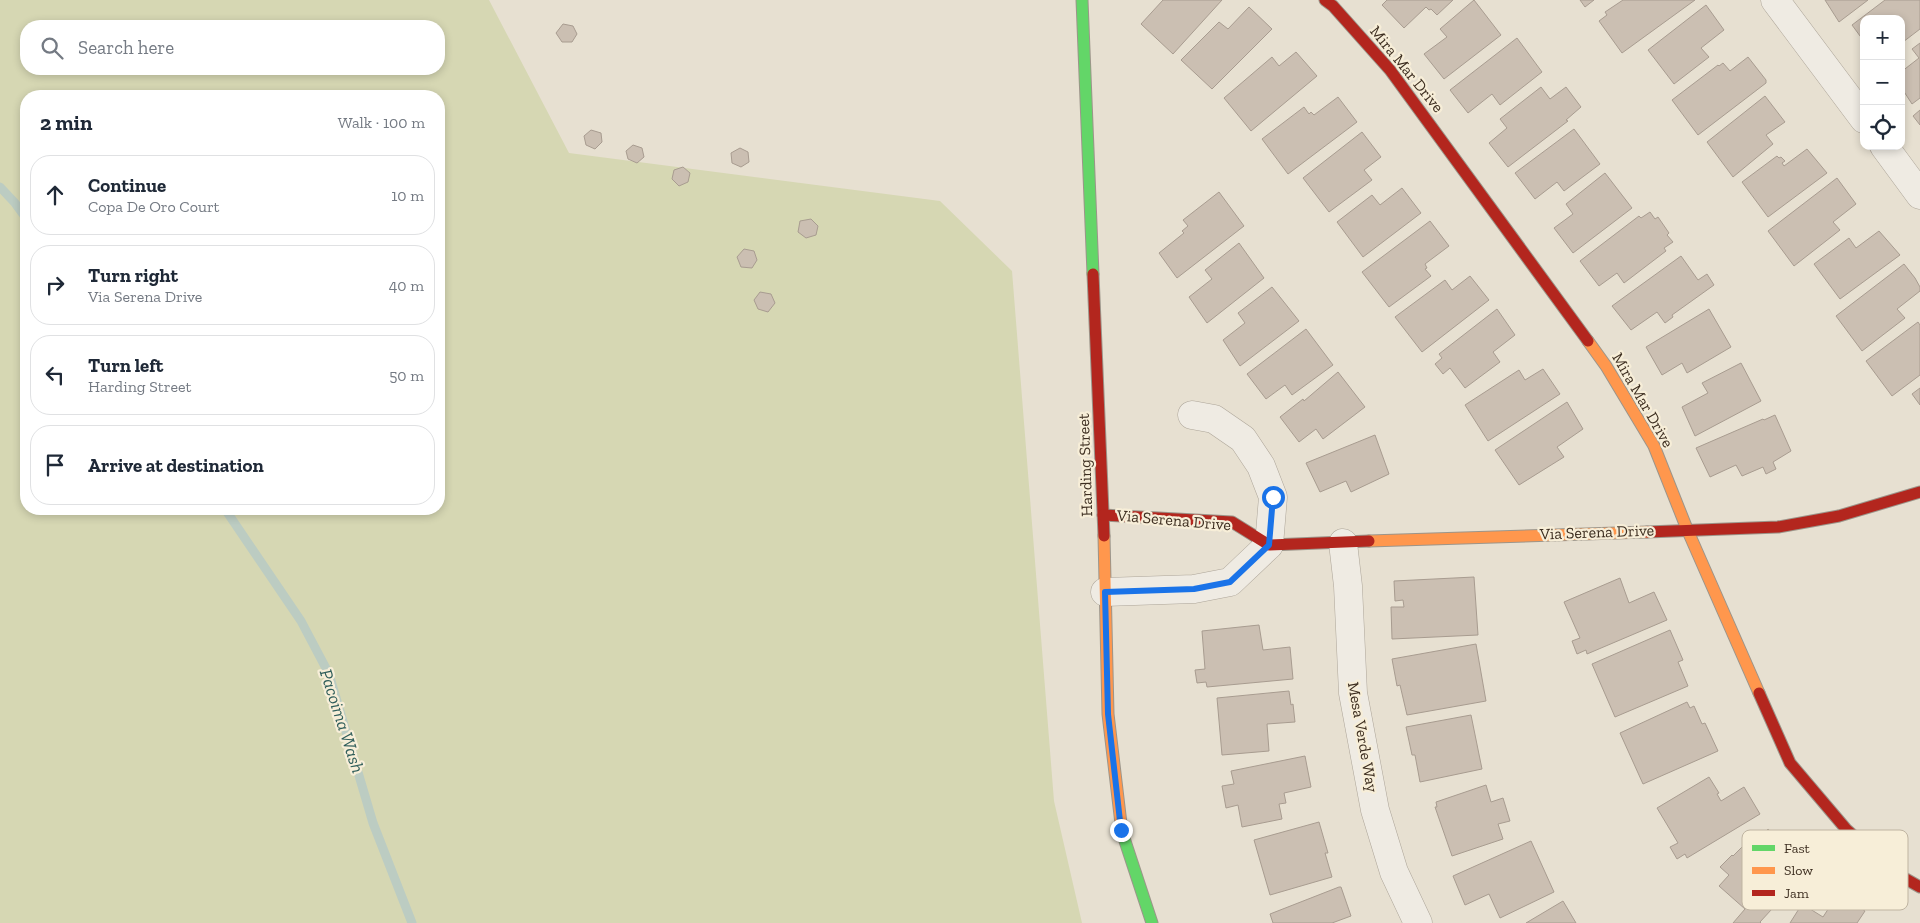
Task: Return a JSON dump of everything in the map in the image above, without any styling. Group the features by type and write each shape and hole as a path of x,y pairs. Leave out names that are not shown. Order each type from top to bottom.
{"street":[{"name":"Harding Street","path":"1082,0 1103,514 1108,714 1121,830 1152,923"},
{"name":"Mira Mar Drive","path":"1325,0 1333,6 1390,70 1482,193 1606,366 1654,446 1687,529 1790,763 1847,830"},
{"path":"1774,0 1860,114"},
{"path":"1887,150 1920,194"},
{"path":"1105,592 1194,589 1230,582 1269,545 1273,497 1261,466 1243,439 1214,419 1192,415"},
{"name":"Via Serena Drive","path":"1103,514 1232,522 1269,545 1778,527 1839,516 1920,492"},
{"name":"Mesa Verde Way","path":"1343,543 1348,586 1353,693 1376,810 1394,872 1418,923"},
{"name":"Mira Mar Drive","path":"1908,880 1920,887"}],"green space":[{"path":"0,0 489,0 569,153 940,201 1012,271 1054,801 1082,923 0,923"}],"building":[{"path":"1163,0 1222,0 1173,54 1141,24"},
{"path":"1387,0 1453,0 1437,15 1426,7 1404,28 1382,5"},
{"path":"1474,0 1501,35 1444,79 1424,54 1447,37 1440,29"},
{"path":"1580,0 1594,0 1585,7"},
{"path":"1623,0 1695,0 1622,53 1599,21 1607,15 1605,12"},
{"path":"1825,0 1868,0 1839,22"},
{"path":"1885,0 1920,0 1920,29 1905,40 1905,15 1865,15"},
{"path":"1706,5 1724,30 1701,48 1709,57 1674,84 1648,50"},
{"path":"1249,7 1272,29 1212,89 1181,60 1219,22 1228,29"},
{"path":"1860,19 1860,36 1852,25"},
{"path":"563,24 573,26 577,34 572,42 562,42 556,33"},
{"path":"1517,38 1542,72 1500,105 1492,94 1468,113 1450,90"},
{"path":"1920,43 1920,98 1912,104 1905,93 1905,69 1919,58 1912,49"},
{"path":"1296,52 1317,76 1251,131 1224,98 1272,57 1279,66"},
{"path":"1748,57 1766,80 1766,83 1698,135 1672,100 1718,65 1723,63 1730,71"},
{"path":"1541,87 1550,99 1566,87 1581,107 1566,120 1568,121 1508,167 1489,143 1507,128 1500,119"},
{"path":"1765,96 1785,122 1766,135 1773,144 1733,177 1707,142"},
{"path":"1338,97 1357,122 1288,174 1262,139 1304,107 1309,114 1311,112 1314,115"},
{"path":"1920,110 1920,125 1913,116"},
{"path":"1574,129 1600,164 1564,191 1557,182 1535,199 1515,173"},
{"path":"591,130 601,133 602,142 595,149 586,145 584,136"},
{"path":"1362,132 1381,157 1364,170 1372,180 1329,212 1303,178"},
{"path":"633,145 642,148 644,157 637,163 628,159 626,151"},
{"path":"740,148 748,152 749,162 741,167 732,163 731,153"},
{"path":"1807,149 1827,173 1768,217 1742,182 1777,156 1785,161 1782,163 1784,166"},
{"path":"683,167 690,173 688,182 679,186 672,179 674,170"},
{"path":"1605,173 1632,208 1573,253 1554,228 1573,214 1566,204"},
{"path":"1837,178 1856,204 1833,222 1840,230 1794,266 1768,231"},
{"path":"1402,188 1421,213 1363,257 1337,222 1372,195 1380,205"},
{"path":"1219,192 1244,226 1177,278 1159,253 1184,233 1182,231 1188,226 1183,220"},
{"path":"1650,212 1655,219 1658,217 1669,233 1667,235 1673,242 1664,248 1666,251 1624,283 1617,273 1599,286 1580,261 1639,216 1641,218"},
{"path":"811,219 818,226 816,235 806,238 798,232 800,221"},
{"path":"1430,221 1449,246 1425,264 1427,268 1425,269 1431,276 1389,307 1362,272"},
{"path":"1879,231 1900,255 1840,299 1814,264 1849,238 1856,248"},
{"path":"1239,243 1264,278 1207,323 1189,297 1212,279 1205,270"},
{"path":"744,249 754,251 757,260 752,268 741,267 737,257"},
{"path":"1681,256 1698,280 1707,274 1714,285 1672,315 1673,317 1665,323 1657,312 1631,330 1612,306"},
{"path":"1904,264 1915,278 1920,291 1897,309 1905,318 1862,351 1836,316"},
{"path":"1470,276 1489,300 1422,352 1395,317 1445,280 1452,290"},
{"path":"1272,287 1299,321 1240,366 1223,340 1245,323 1238,313"},
{"path":"760,292 771,294 775,303 768,312 758,309 754,300"},
{"path":"1497,309 1515,335 1493,352 1500,362 1465,388 1450,368 1443,374 1435,364 1442,358 1439,354"},
{"path":"1709,309 1731,347 1687,373 1682,363 1662,375 1646,347"},
{"path":"1918,322 1920,325 1920,375 1892,396 1866,361"},
{"path":"1306,329 1333,365 1292,395 1285,385 1266,399 1247,374"},
{"path":"1741,363 1761,401 1695,436 1682,407 1708,393 1702,383"},
{"path":"1543,369 1560,394 1488,441 1465,405 1519,370 1525,380"},
{"path":"1338,372 1365,407 1323,439 1316,429 1299,442 1280,417 1303,399 1304,401"},
{"path":"1920,388 1920,405 1912,394"},
{"path":"1567,402 1583,429 1557,447 1564,457 1519,485 1495,450"},
{"path":"1775,415 1791,451 1773,462 1776,469 1766,474 1763,467 1742,476 1736,465 1710,477 1696,448"},
{"path":"1375,435 1389,474 1351,492 1346,481 1320,492 1306,463"},
{"path":"1474,577 1478,635 1392,639 1391,607 1404,607 1403,600 1395,601 1394,581"},
{"path":"1620,578 1629,603 1654,592 1667,620 1587,654 1586,650 1577,654 1572,641 1580,638 1564,602"},
{"path":"1259,625 1263,650 1290,647 1293,679 1207,687 1206,682 1197,683 1195,670 1205,669 1202,631"},
{"path":"1670,630 1683,660 1678,662 1688,686 1615,717 1592,664"},
{"path":"1476,644 1486,701 1407,715 1400,685 1397,686 1392,659"},
{"path":"1289,691 1295,722 1267,724 1269,751 1222,755 1217,698"},
{"path":"1687,702 1690,708 1694,706 1702,724 1705,723 1718,751 1643,784 1620,733"},
{"path":"1471,715 1482,769 1420,782 1415,755 1412,755 1406,727"},
{"path":"1305,756 1311,787 1284,793 1286,803 1279,804 1282,819 1242,827 1238,805 1226,808 1222,786 1234,784 1231,771"},
{"path":"1709,777 1719,793 1717,794 1721,801 1744,787 1760,814 1687,858 1685,854 1677,859 1670,847 1678,843 1657,808"},
{"path":"1486,785 1491,802 1503,798 1510,821 1498,824 1503,839 1452,856 1435,807 1437,807 1436,802"},
{"path":"1319,822 1328,853 1325,853 1332,877 1270,895 1254,840"},
{"path":"1531,841 1554,892 1500,918 1489,894 1465,905 1453,876"},
{"path":"1742,847 1742,906 1719,886 1729,875 1720,867"},
{"path":"1341,887 1351,916 1332,923 1273,923 1270,914"},
{"path":"1563,901 1576,923 1526,923"},
{"path":"1744,910 1771,910 1761,923 1733,923"},
{"path":"1798,910 1812,910 1823,917 1828,910 1865,911 1857,923 1790,923"}],"waterway":[{"name":"Pacoima Wash","path":"0,187 20,210"},
{"name":"Pacoima Wash","path":"229,515 301,621 329,674 373,823 412,923"}],"traffic: fast":[{"path":"1082,0 1093,274"},
{"path":"1122,832 1152,923"}],"traffic: slow":[{"path":"1588,341 1606,366 1654,446 1687,529 1759,693"},
{"path":"1369,541 1647,532"},
{"path":"1104,536 1108,714 1122,832"}],"traffic: jam":[{"path":"1325,0 1333,6 1390,70 1588,341"},
{"path":"1093,274 1104,536"},
{"path":"1647,532 1778,527 1839,516 1920,492"},
{"path":"1103,515 1232,522 1269,545 1369,541"},
{"path":"1759,693 1790,763 1847,830"},
{"path":"1908,880 1920,887"}],"route":[{"path":"1121,830 1108,714 1105,592 1194,589 1230,582 1269,545 1273,497"}]}
